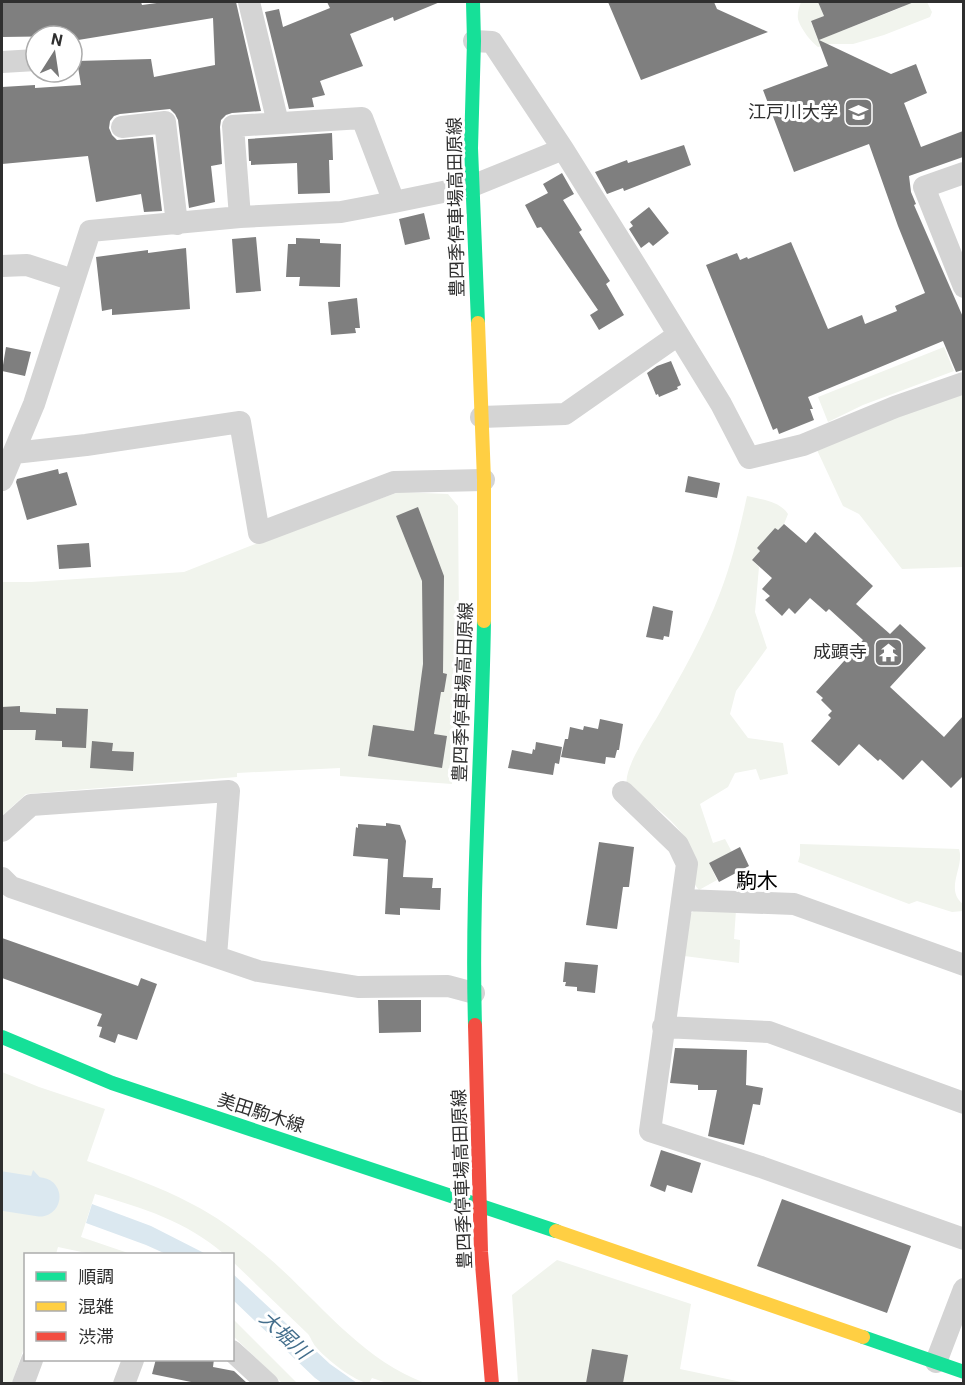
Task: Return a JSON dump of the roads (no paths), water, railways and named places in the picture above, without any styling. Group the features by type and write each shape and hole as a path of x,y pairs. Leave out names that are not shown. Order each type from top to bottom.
{"main road":[{"name":"豊四季停車場高田原線","path":"473,2 471,148 484,480 483,682 478,777 474,993 481,1252 492,1383"},
{"name":"美田駒木線","path":"2,1037 112,1083 479,1204 963,1372"}],"street":[{"path":"249,2 278,123"},
{"path":"474,41 492,42 563,149 721,404 749,458 803,445 895,407 963,383"},
{"path":"2,62 24,61"},
{"path":"240,217 233,126 362,118 394,202"},
{"path":"122,127 165,122 177,224"},
{"path":"2,480 34,404 90,231 240,217 341,212 472,186 563,149"},
{"path":"963,172 924,187 963,287"},
{"path":"2,266 27,265 73,280"},
{"path":"481,417 565,414 678,334"},
{"path":"14,453 86,445 240,422 259,532 394,482 484,480"},
{"path":"2,831 31,805 229,791 216,956"},
{"path":"623,792 678,845 687,864 650,1131 761,1167 963,1239"},
{"path":"2,878 11,887 258,971 358,987 448,986 474,993"},
{"path":"683,900 794,904 963,965"},
{"path":"663,1027 769,1032 963,1103"},
{"path":"936,1362 963,1289"},
{"path":"234,1353 268,1383"},
{"path":"23,1383 31,1361"},
{"path":"124,1383 132,1361"}],"water":[{"path":"33,1170 47,1185 40,1207 20,1211"},
{"path":"92,1204 151,1226 204,1253 164,1253 86,1223"},
{"path":"234,1275 330,1364 357,1383 322,1383 234,1301"}],"waterway":[{"name":"大堀川","path":"2,1191 40,1197"}],"place":[{"name":"江戸川大学","path":"859,112"},
{"name":"成顕寺","path":"888,652"}],"district":[{"name":"駒木","path":"757,881"}]}
